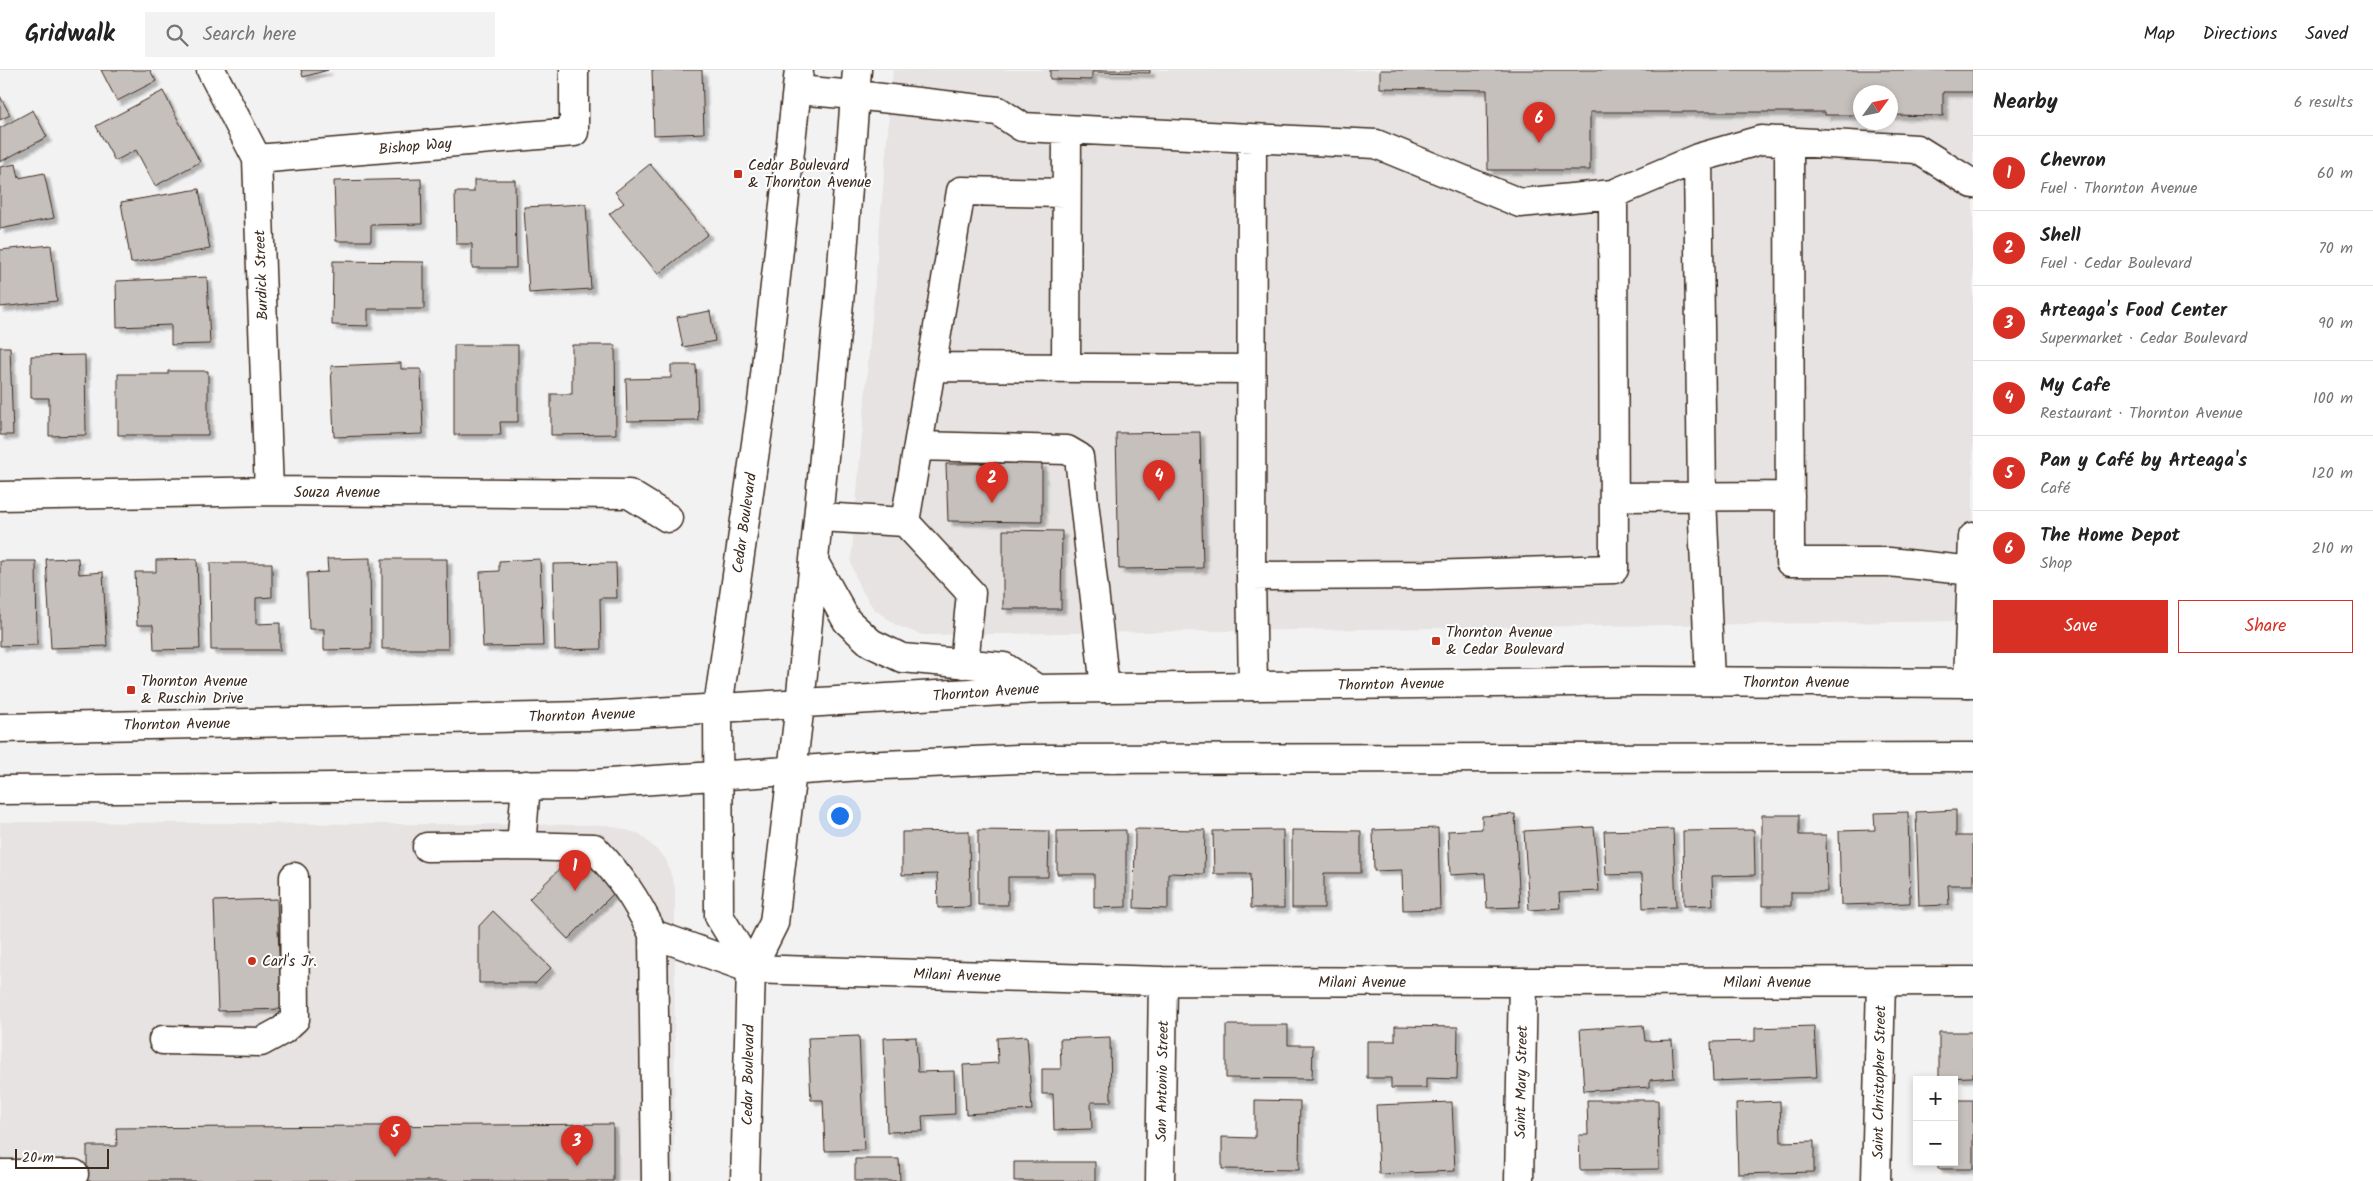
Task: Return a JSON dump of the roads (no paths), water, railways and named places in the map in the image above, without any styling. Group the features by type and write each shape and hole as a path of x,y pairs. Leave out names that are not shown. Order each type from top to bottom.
{"main road":[{"name":"Burdick Street","path":"211,70 257,159 269,491"},
{"name":"Bishop Way","path":"257,159 574,132 574,70"},
{"path":"798,80 856,82 998,111 1022,127 1376,144 1410,160 1520,203 1613,194 1698,158 1761,140 1917,149 1973,184"},
{"name":"Cedar Boulevard","path":"751,969 720,916 717,776 718,707 762,402 798,80"},
{"name":"Cedar Boulevard","path":"745,1181 751,969 774,923 800,704 840,292 856,82"},
{"path":"1066,367 1067,130"},
{"path":"1252,139 1250,369 1253,686"},
{"path":"1789,142 1790,562 1889,562 1972,572"},
{"path":"1698,158 1702,497 1710,682"},
{"path":"905,522 961,191 1066,193"},
{"path":"1251,576 1428,575 1614,569 1613,194"},
{"path":"931,367 1250,369"},
{"path":"918,446 1067,450 1080,457 1105,688"},
{"name":"Souza Avenue","path":"0,496 269,491 629,494 668,518"},
{"path":"1614,497 1790,496"},
{"path":"819,516 905,522 971,593 964,664"},
{"path":"1971,683 1973,538"},
{"path":"814,562 847,621 871,643 902,658 1004,667 1037,688"},
{"name":"Thornton Avenue","path":"0,728 588,716 1037,688 1710,682 1971,683"},
{"path":"0,790 579,785 1018,759 1973,757"},
{"path":"521,846 526,785"},
{"path":"427,847 521,846 594,848 638,901 654,934 656,1181"},
{"path":"163,1040 261,1042 283,1030 295,1019 294,877"},
{"name":"Milani Avenue","path":"654,934 751,969 1164,981 1973,981"},
{"name":"San Antonio Street","path":"1160,1181 1164,981"},
{"name":"Saint Mary Street","path":"1519,1181 1523,982"},
{"name":"Saint Christopher Street","path":"1876,1181 1881,982"},
{"path":"0,1174 74,1174"}],"place":[{"name":"The Home Depot","path":"1539,143"},
{"name":"Cedar Boulevard & Thornton Avenue","path":"738,174"},
{"name":"My Cafe","path":"1159,501"},
{"name":"Shell","path":"992,503"},
{"name":"Thornton Avenue & Cedar Boulevard","path":"1436,641"},
{"name":"Thornton Avenue & Ruschin Drive","path":"131,690"},
{"name":"Chevron","path":"575,891"},
{"name":"Carl's Jr.","path":"252,961"},
{"name":"Pan y Café by Arteaga's","path":"395,1157"},
{"name":"Arteaga's Food Center","path":"577,1166"}]}
